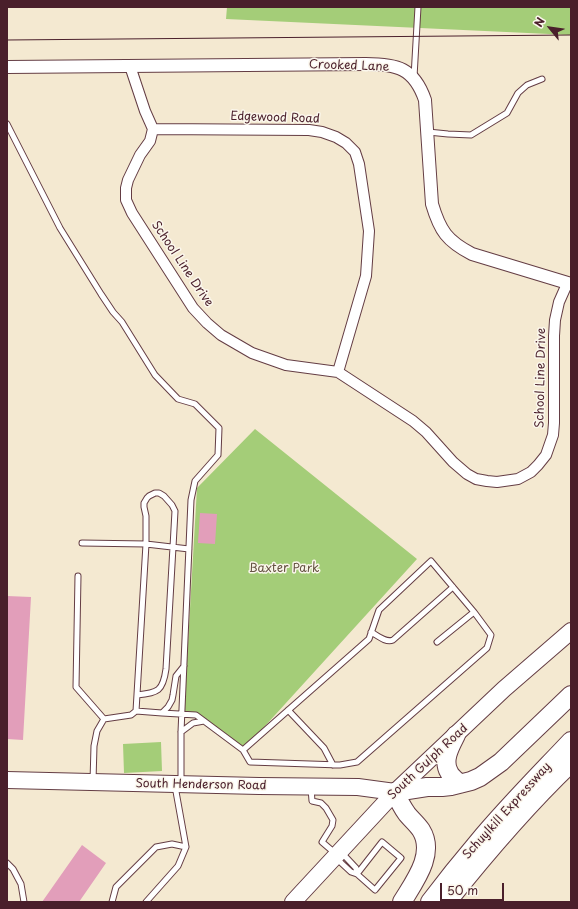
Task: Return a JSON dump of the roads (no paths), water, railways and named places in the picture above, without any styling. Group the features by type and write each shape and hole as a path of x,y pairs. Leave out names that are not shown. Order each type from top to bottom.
{"highway":[{"path":"402,902 426,857 426,842 422,832 406,813 394,792 460,784 480,777 501,762 571,695"},
{"path":"456,735 448,754 447,766 449,773 460,784"},
{"name":"Schuylkill Expressway","path":"430,902 478,841 571,741"},
{"name":"Schuylkill Expressway","path":"447,902 523,812 571,763"}],"main road":[{"name":"South Gulph Road","path":"294,902 394,792 504,689 571,630"},
{"name":"South Henderson Road","path":"7,780 358,787 394,792"}],"street":[{"name":"Crooked Lane","path":"7,67 381,64 394,66 405,71 414,78 421,89 425,100 432,204 439,224 449,238 472,254 569,284"},
{"path":"130,66 145,112 153,129"},
{"name":"School Line Drive","path":"153,129 150,141 140,155 128,180 126,200 132,213 194,308 207,323 221,335 252,354 286,365 338,372 426,432 453,462 467,474 476,479 497,482 518,479 531,472 546,455 551,440 554,423 555,320 559,302 569,284"},
{"name":"Edgewood Road","path":"153,129 309,130 322,132 336,137 346,143 355,152 359,164 369,231 366,276 338,372"}],"lane":[{"path":"414,78 418,7"},
{"path":"427,132 471,135 507,113 518,93 527,85 542,79"},
{"path":"7,124 60,228 101,294 122,322 155,375 178,398 195,404 219,428 218,455 196,481 192,500 178,784 186,847 178,866 146,902"},
{"path":"136,711 146,544 146,516 144,503 152,494 159,493 169,501 176,511 172,547 166,669 161,687 152,694 137,695"},
{"path":"82,543 146,544 189,549"},
{"path":"104,719 131,715 136,711 196,715 243,750 250,762 340,766 357,762 486,648 491,635 474,612 431,561 379,610 369,639 243,750"},
{"path":"78,576 76,687 104,719"},
{"path":"371,632 386,640 394,640 453,587"},
{"path":"437,642 474,612"},
{"path":"162,713 172,700 176,676 184,665"},
{"path":"288,710 324,748 333,765"},
{"path":"93,782 94,746 97,732 104,719"},
{"path":"181,732 193,723 204,721"},
{"path":"311,787 312,801 321,802 333,820 332,826 322,842 356,868 357,874"},
{"path":"337,854 351,872 357,874 375,890 401,858 382,842 357,874"},
{"path":"112,902 116,887 156,847 172,844 186,847"},
{"path":"7,863 13,869 21,884 24,902"}],"tram line":[{"path":"7,40 571,35"}],"park label":[{"name":"Baxter Park","path":"284,569"}]}
